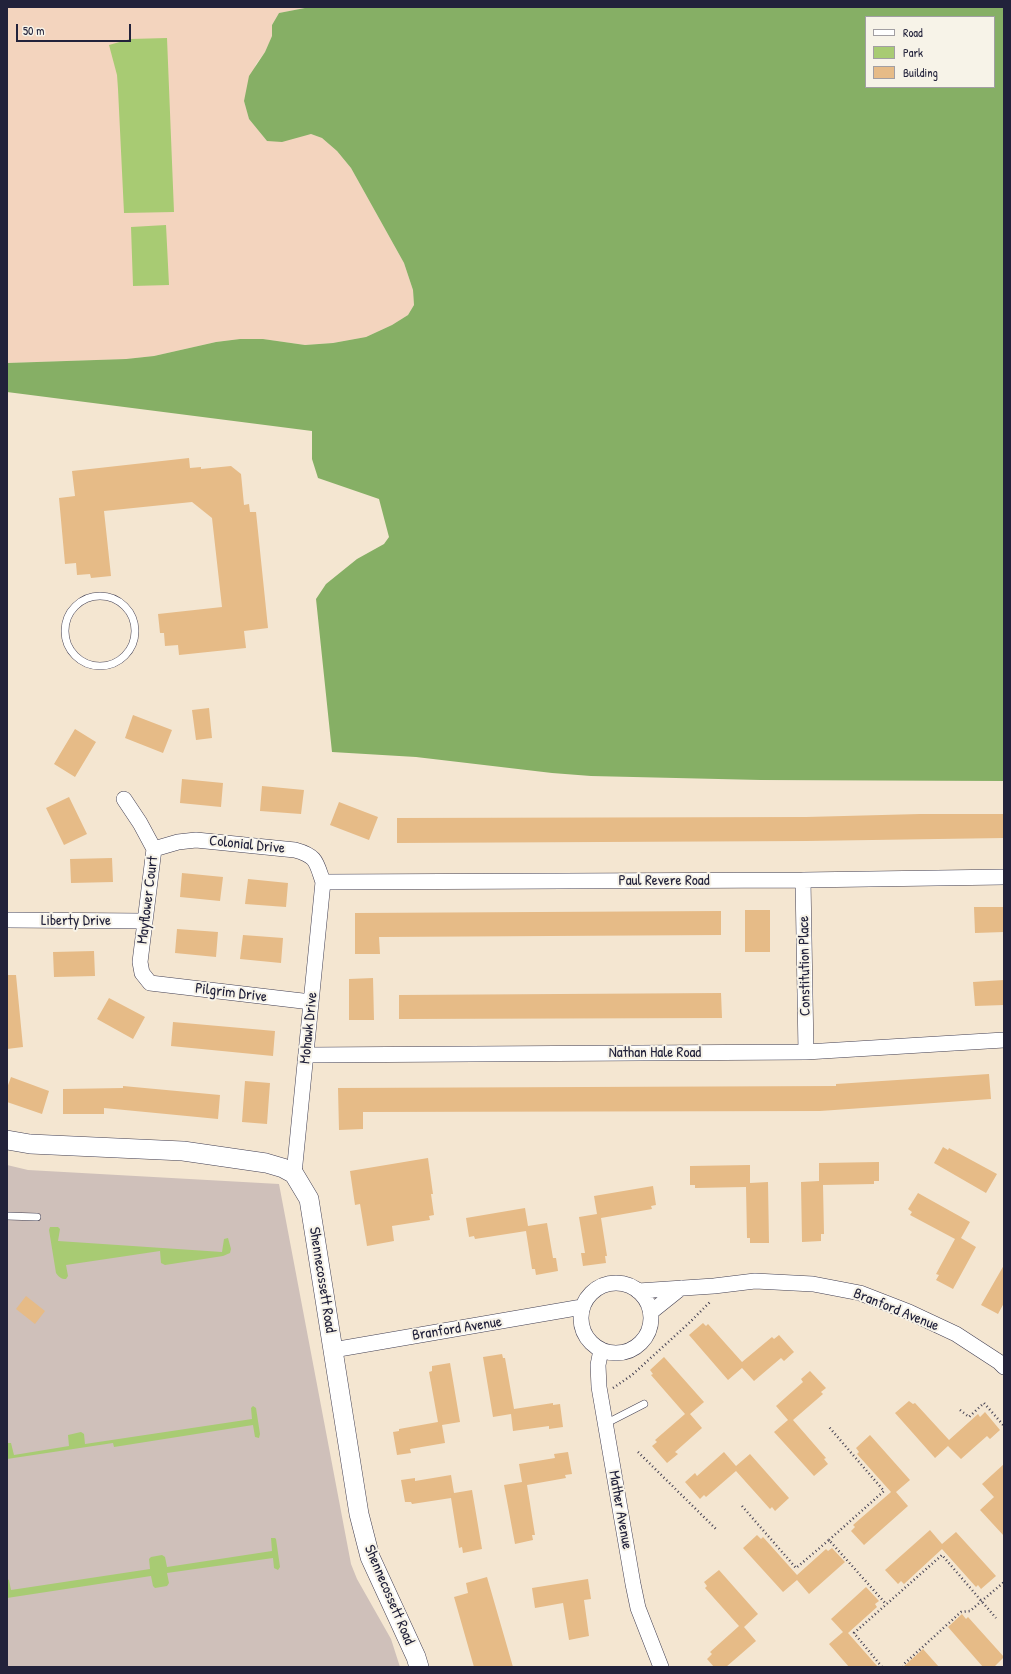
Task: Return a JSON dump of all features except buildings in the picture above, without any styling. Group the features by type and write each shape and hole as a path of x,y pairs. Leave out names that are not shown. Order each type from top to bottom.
{"street":[{"name":"Mayflower Court","path":"124,799 140,823 154,849 140,962 142,973 150,983"},
{"name":"Colonial Drive","path":"154,849 178,842 196,840 295,850 306,853 315,860 323,882"},
{"name":"Paul Revere Road","path":"323,882 803,880 1004,877"},
{"name":"Constitution Place","path":"803,880 806,1052"},
{"name":"Mohawk Drive","path":"294,1174 323,882"},
{"name":"Liberty Drive","path":"7,920 144,921"},
{"name":"Pilgrim Drive","path":"150,983 311,1002"},
{"name":"Nathan Hale Road","path":"306,1055 806,1052 1004,1040"},
{"path":"7,1140 30,1144 183,1151 266,1163 283,1168 294,1174"},
{"name":"Shennecossett Road","path":"294,1174 309,1199 359,1514 370,1557 416,1657 419,1667"},
{"name":"Branford Avenue","path":"638,1290 681,1288 755,1280 813,1284 860,1293 909,1312 956,1334 999,1362 1004,1367"},
{"path":"616,1283 627,1285 638,1290 644,1296 651,1312 651,1323 648,1333 642,1342 633,1349 612,1353 602,1350 592,1343 585,1334 580,1314 582,1307 593,1291 604,1285 616,1283"},
{"path":"651,1312 681,1288"},
{"name":"Branford Avenue","path":"333,1350 582,1307"},
{"name":"Mather Avenue","path":"602,1350 598,1365 600,1394 638,1608 661,1667"}],"lane":[{"path":"104,596 114,599 124,605 131,613 135,624 136,635 132,646 126,655 117,662 105,666 93,666 82,661 73,653 67,643 65,631 67,619 73,609 82,601 92,597 104,596"},
{"path":"7,1216 37,1217"},
{"path":"605,1424 644,1404"}],"path":[{"path":"600,1394 617,1387 632,1375 712,1300"},
{"path":"960,1410 969,1417 984,1403 1004,1426"},
{"path":"742,1506 796,1568 884,1491 829,1427"},
{"path":"638,1452 716,1529"},
{"path":"829,1540 886,1604"},
{"path":"882,1667 854,1633 942,1555 996,1618"},
{"path":"903,1667 904,1664 961,1612 970,1612 1004,1582"}],"shaded area":[{"path":"7,7 310,7 279,13 272,25 272,36 265,52 256,64 244,101 249,119 267,141 311,134 322,138 337,151 351,168 404,263 413,290 414,305 408,315 392,325 366,337 333,343 305,345 263,339 240,339 216,342 154,356 126,359 7,363"},
{"path":"7,1165 28,1170 279,1184 351,1564 357,1579 391,1639 400,1667 7,1667"}],"green space":[{"path":"310,7 1004,7 1004,781 761,780 591,776 552,773 416,757 332,752 316,599 326,584 357,559 384,544 389,537 379,499 318,478 312,459 312,431 7,392 7,363 126,359 154,356 216,342 240,339 263,339 305,345 333,343 366,337 392,325 408,315 414,305 413,290 404,263 351,168 337,151 322,138 311,134 282,142 267,141 249,119 244,101 249,76 265,52 272,36 272,25 279,13"},
{"path":"167,38 174,212 124,213 117,75 109,45 130,39"},
{"path":"166,225 169,285 133,286 131,227"},
{"path":"50,1227 58,1227 60,1229 58,1241 222,1252 224,1239 228,1238 231,1249 230,1253 223,1256 165,1265 161,1263 160,1251 66,1265 68,1276 64,1279 60,1278 56,1273 49,1230"},
{"path":"253,1406 256,1408 260,1434 259,1438 255,1437 253,1425 114,1447 113,1443 7,1459 7,1443 11,1443 14,1455 69,1446 68,1435 81,1432 84,1434 85,1444 252,1419 251,1408"},
{"path":"271,1538 276,1539 280,1567 278,1570 274,1568 273,1558 167,1573 169,1583 167,1586 155,1588 153,1586 151,1576 7,1598 7,1579 9,1580 11,1590 150,1569 149,1559 151,1557 162,1555 165,1557 167,1567 272,1551"}]}
